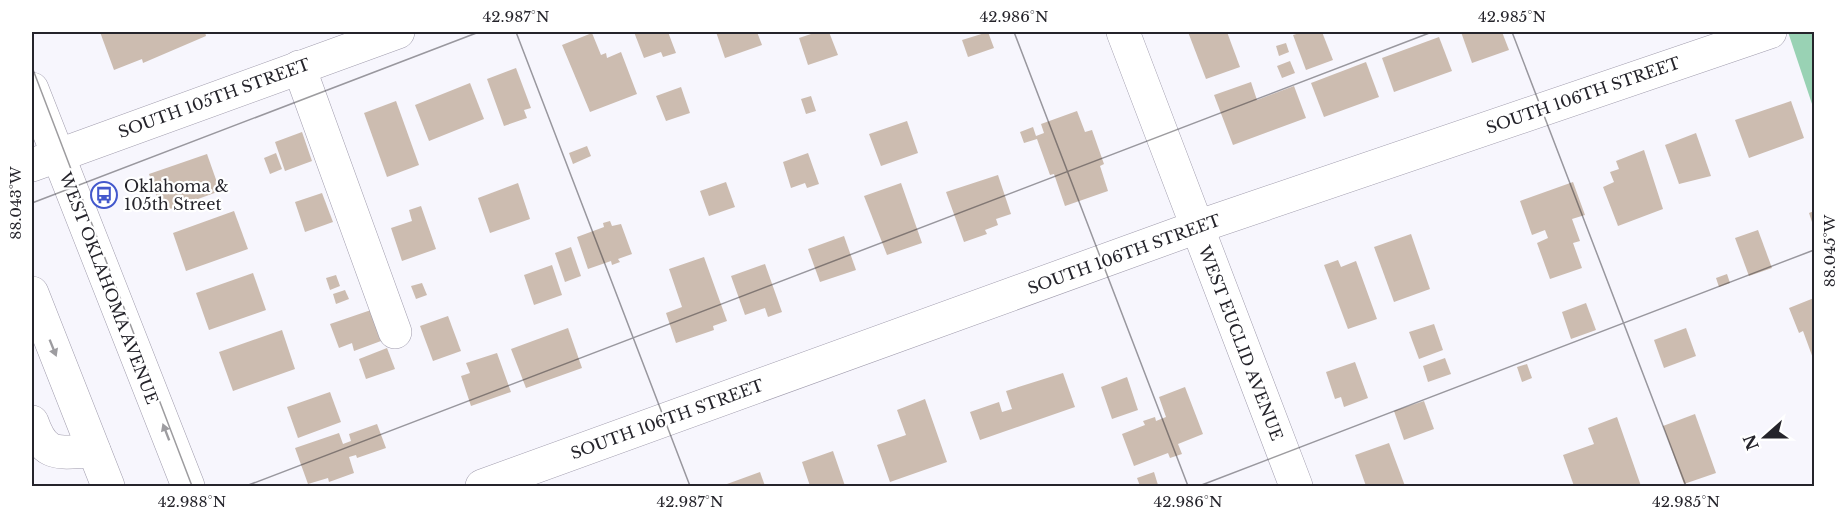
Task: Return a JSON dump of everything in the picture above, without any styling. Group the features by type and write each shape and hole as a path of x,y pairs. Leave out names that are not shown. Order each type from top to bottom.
{"street":[{"name":"SOUTH 105TH STREET","path":"44,160 398,32"},
{"name":"WEST EUCLID AVENUE","path":"1123,32 1296,486"},
{"name":"SOUTH 106TH STREET","path":"482,486 1197,227 1770,32"},
{"path":"299,68 395,332"},
{"name":"WEST OKLAHOMA AVENUE","path":"32,89 44,160 188,486"},
{"path":"32,294 108,486"},
{"path":"32,422 39,442 49,450 94,451"}],"green space":[{"path":"1788,32 1814,32 1814,110"}],"building":[{"path":"100,32 205,32 206,36 143,63 142,59 114,70"},
{"path":"634,32 668,32 676,53 663,57 661,52 644,58"},
{"path":"716,32 757,32 762,45 725,58"},
{"path":"817,32 829,32 838,55 808,65 799,38"},
{"path":"988,32 994,48 968,57 962,40"},
{"path":"1188,32 1227,32 1240,67 1206,79"},
{"path":"1303,32 1322,32 1333,60 1306,70 1293,35"},
{"path":"1461,32 1502,32 1509,50 1472,63"},
{"path":"592,33 601,55 606,53 607,58 621,52 637,94 590,112 562,45"},
{"path":"1439,37 1452,71 1394,92 1382,58"},
{"path":"1286,43 1289,52 1279,56 1276,46"},
{"path":"1290,61 1295,73 1282,78 1277,66"},
{"path":"1366,62 1379,97 1324,117 1311,83"},
{"path":"516,68 531,108 524,110 527,118 504,126 487,79"},
{"path":"1251,82 1257,100 1294,86 1306,118 1233,145 1214,95"},
{"path":"470,83 484,119 429,141 415,105"},
{"path":"681,87 690,113 666,121 656,96"},
{"path":"811,96 816,111 806,114 801,99"},
{"path":"396,101 419,165 387,177 364,113"},
{"path":"1791,101 1804,138 1749,158 1735,120"},
{"path":"1077,111 1085,132 1092,130 1104,164 1100,166 1108,191 1065,206 1054,174 1050,175 1037,139 1024,143 1020,132 1033,127 1036,136 1044,133 1041,124"},
{"path":"907,121 918,153 881,166 869,134"},
{"path":"302,132 312,161 285,171 275,142"},
{"path":"1696,133 1711,176 1679,184 1665,145"},
{"path":"587,146 591,156 573,164 569,153"},
{"path":"1644,150 1663,209 1618,226 1603,187 1614,182 1610,172 1619,169 1616,161"},
{"path":"276,153 282,169 270,174 264,158"},
{"path":"808,153 819,184 807,188 805,183 791,188 783,162"},
{"path":"207,154 220,191 162,212 149,174"},
{"path":"998,175 1011,214 996,219 998,225 985,230 987,234 964,242 946,192"},
{"path":"726,182 735,207 709,216 700,191"},
{"path":"1573,182 1585,215 1572,219 1580,241 1573,243 1582,268 1550,279 1537,243 1548,238 1545,230 1532,235 1520,201"},
{"path":"518,183 530,219 490,233 478,198"},
{"path":"901,183 922,243 887,255 864,196"},
{"path":"322,193 333,222 305,232 295,202"},
{"path":"421,206 436,249 402,261 391,228 412,221 409,210"},
{"path":"234,211 248,249 186,271 173,233"},
{"path":"1814,211 1814,228 1809,213"},
{"path":"610,221 612,226 621,224 632,254 618,259 620,262 612,265 611,261 588,269 577,237 604,227 603,223"},
{"path":"1758,230 1772,268 1749,276 1735,238"},
{"path":"1411,234 1430,289 1394,302 1374,247"},
{"path":"844,236 856,270 820,282 808,249"},
{"path":"571,247 581,276 565,282 555,253"},
{"path":"704,257 727,321 713,326 714,330 676,343 666,313 682,307 669,269"},
{"path":"1338,260 1341,267 1356,261 1377,319 1348,329 1324,265"},
{"path":"765,264 782,312 768,317 765,308 745,315 731,276"},
{"path":"552,265 562,295 534,305 524,275"},
{"path":"253,273 266,310 209,330 196,293"},
{"path":"1727,274 1730,283 1719,287 1716,278"},
{"path":"336,275 340,286 330,290 326,278"},
{"path":"422,283 427,295 416,299 411,286"},
{"path":"345,290 349,299 336,304 333,294"},
{"path":"1814,298 1814,361 1803,331 1799,333 1789,308"},
{"path":"1586,303 1596,330 1571,339 1562,312"},
{"path":"371,310 381,341 354,351 352,343 339,348 330,324"},
{"path":"448,316 461,351 433,361 420,326"},
{"path":"1434,324 1443,350 1419,359 1409,332"},
{"path":"568,328 582,368 526,388 511,349"},
{"path":"1686,328 1696,356 1664,368 1654,340"},
{"path":"282,330 295,369 233,391 219,352"},
{"path":"387,348 395,369 366,379 359,359"},
{"path":"497,353 511,392 471,406 461,376 470,373 466,363"},
{"path":"1445,358 1451,374 1428,382 1423,366"},
{"path":"1355,362 1368,398 1344,407 1341,397 1335,399 1326,372"},
{"path":"1527,364 1532,378 1522,382 1517,367"},
{"path":"1063,373 1075,407 980,440 970,412 999,402 1002,412 1012,409 1006,391"},
{"path":"1127,377 1138,410 1112,419 1101,387"},
{"path":"1185,387 1203,434 1178,444 1182,454 1170,458 1168,453 1134,466 1122,434 1145,425 1143,421 1155,417 1156,421 1166,417 1159,397"},
{"path":"330,392 341,422 298,438 287,407"},
{"path":"925,399 947,462 890,482 877,445 906,435 897,410"},
{"path":"1424,401 1434,429 1404,440 1394,411"},
{"path":"1695,414 1716,473 1684,484 1663,426"},
{"path":"1617,417 1641,486 1574,486 1563,455 1594,444 1588,428"},
{"path":"377,424 386,448 357,458 356,455 349,457 354,473 329,482 328,478 308,484 295,448 339,433 343,444 351,441 349,434"},
{"path":"1389,443 1405,486 1366,486 1355,455"},
{"path":"833,451 845,486 810,486 802,462"},
{"path":"760,472 765,486 728,486 727,484"},
{"path":"1154,472 1158,485 1140,486 1137,478"}],"place":[{"name":"Oklahoma & 105th Street","path":"104,195"}]}
